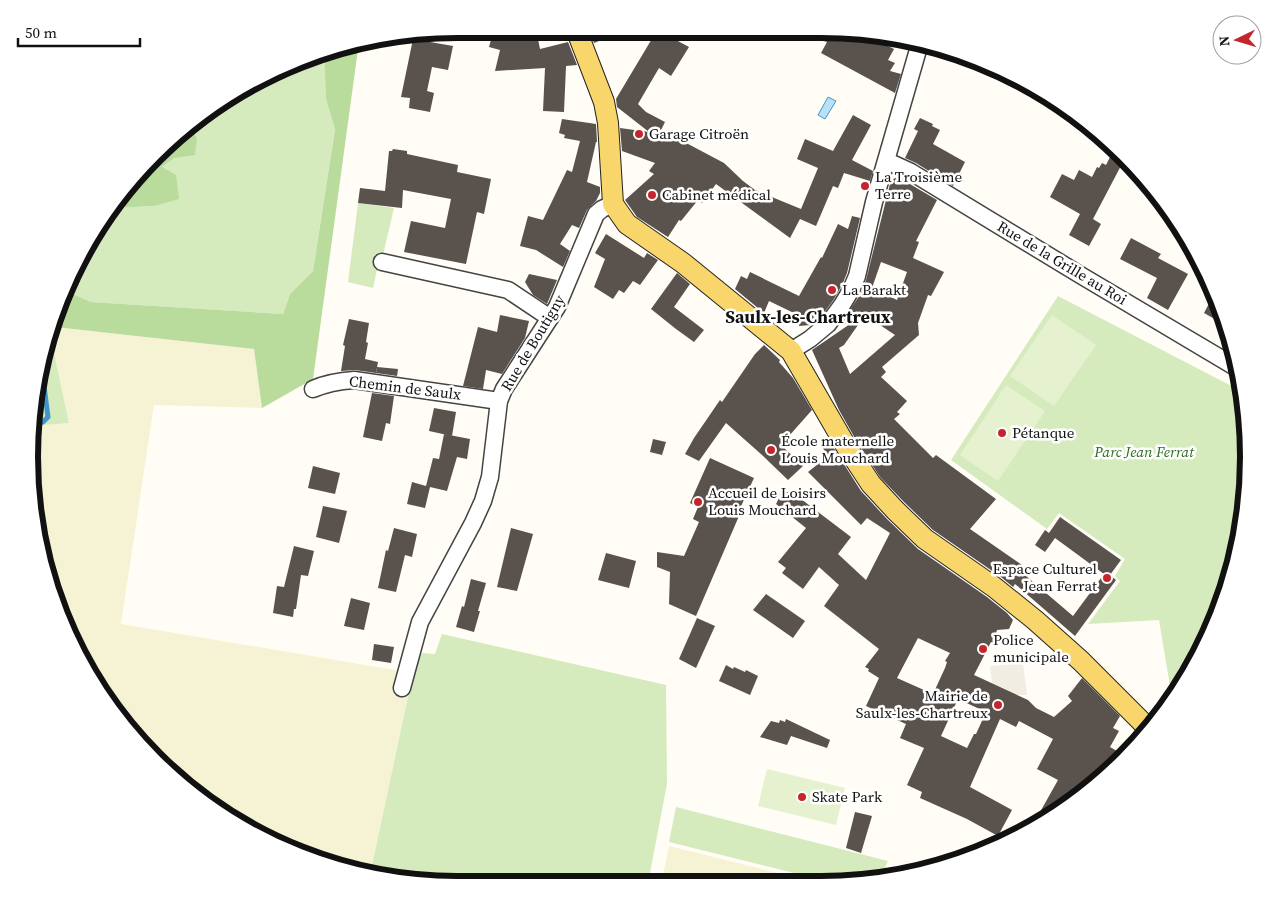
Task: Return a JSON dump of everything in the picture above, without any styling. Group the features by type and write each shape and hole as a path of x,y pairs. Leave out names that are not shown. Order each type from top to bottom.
{"main road":[{"path":"580,38 597,81 608,122 612,204 627,224 683,263 791,351 846,446 871,484 895,510 925,539 994,587 1035,620 1081,660 1144,724"}],"street":[{"path":"791,351 828,324 842,305 857,276 874,202 918,50"},
{"name":"Rue de la Grille au Roi","path":"887,161 910,172 1228,363"},
{"name":"Rue de Boutigny","path":"402,688 420,622 473,523 483,500 490,477 499,401 504,389 557,307 596,214 612,204"},
{"path":"382,262 508,290 550,318"},
{"name":"Chemin de Saulx","path":"313,389 338,381 354,380 499,401"}],"shaded area":[{"path":"58,327 254,349 262,408 154,405 121,624 413,673 372,867 348,862 296,845 224,806 160,754 108,690 69,618 52,566 41,512 38,484 38,425 69,423 53,346"},
{"path":"1023,663 1027,695 1019,695 992,683 990,666"},
{"path":"669,846 791,876 663,876"}],"green space":[{"path":"358,50 313,379 262,408 254,349 58,327 70,293 91,302 283,314 290,294 313,271 335,129 326,99 324,59"},
{"path":"324,59 326,99 335,128 313,271 290,294 283,314 91,302 70,293 94,247 120,208 154,206 161,168 197,138 193,131 224,108 246,95 260,91 271,81 296,69"},
{"path":"266,83 260,91 246,95"},
{"path":"193,131 197,138 195,155 174,158 162,167 176,175 179,199 154,206 120,208 160,160"},
{"path":"358,203 394,208 383,255 380,255 373,288 348,282"},
{"name":"Parc Jean Ferrat","path":"1058,296 1233,387 1239,430 1240,457 1236,512 1231,539 1225,566 1208,618 1170,688 1159,620 1088,624 1120,581 1115,576 1125,559 1059,513 1047,529 951,460"},
{"path":"1052,315 1096,345 1054,406 1010,376"},
{"path":"53,346 69,423 38,425 41,402"},
{"name":"Pétanque","path":"1006,385 1045,411 998,481 960,455"},
{"path":"442,634 666,685 667,784 649,876 430,876 372,867 413,673 422,653 435,654"},
{"name":"Skate Park","path":"767,769 845,788 836,825 758,806"},
{"path":"676,807 888,861 883,871 875,873 847,876 806,876 669,842"}],"water":[{"path":"828,97 836,101 825,119 818,115"}],"building":[{"path":"492,38 538,38 540,49 568,42 577,65 566,66 564,112 543,111 545,68 495,71 500,50 489,47"},
{"path":"592,38 606,38 594,43"},
{"path":"652,38 677,38 676,40 689,47 671,76 659,68 638,104 646,112 665,122 659,134 673,136 724,163 755,190 801,209 818,168 797,159 805,139 833,151 853,115 871,125 852,160 873,171 870,181 844,173 838,188 833,186 816,226 800,219 790,238 716,184 702,203 698,200 681,221 679,220 668,237 637,217 625,200 654,174 649,171 655,163 622,151 620,128 649,132 617,107 616,99"},
{"path":"826,38 847,38 875,41 894,49 888,60 895,63 890,71 901,74 895,93 821,53 827,42 824,41"},
{"path":"413,40 453,46 448,70 432,67 427,91 434,93 430,112 409,108 410,98 401,97"},
{"path":"920,118 933,124 932,126 940,130 933,144 965,162 953,186 905,158 918,131 914,129"},
{"path":"562,119 596,124 597,142 587,182 600,187 600,193 596,201 587,210 579,228 572,225 560,244 570,251 563,267 536,250 520,246 528,216 543,220 567,170 572,172 580,141 564,138 565,135 559,133"},
{"path":"393,149 407,151 407,154 458,165 457,172 491,179 484,214 477,212 466,264 404,252 411,221 445,228 451,199 403,190 402,208 358,203 360,188 385,191 389,151"},
{"path":"1111,155 1121,165 1093,219 1101,224 1089,246 1069,235 1080,214 1050,197 1062,174 1074,180 1079,170 1092,177 1097,167 1099,168 1102,163 1106,165"},
{"path":"898,177 937,200 916,241 919,242 913,258 944,272 931,296 928,295 918,323 919,335 882,367 886,372 881,377 907,401 897,412 900,414 894,419 933,458 936,455 996,499 970,529 1022,565 1019,570 1073,616 1104,574 1055,538 1045,552 1035,545 1045,530 1049,533 1060,517 1121,560 1110,575 1116,580 1075,636 1015,584 1013,587 933,530 880,477 839,410 812,350 850,324 840,324 860,295 866,280 891,180","holes":["881,262 907,272 897,300 872,288","865,315 895,335 850,374 839,348 844,345"]},
{"path":"852,216 860,218 847,273 834,299 821,317 811,325 799,326 800,316 769,301 764,313 735,289 741,276 747,279 750,272 799,296 822,258 838,224 848,229"},
{"path":"606,234 644,258 647,253 658,260 640,285 633,281 624,293 619,290 613,299 594,287 605,259 595,253"},
{"path":"1131,238 1161,254 1158,258 1188,274 1168,310 1147,298 1157,278 1120,259"},
{"path":"677,273 690,284 674,307 704,330 694,342 651,309"},
{"path":"529,274 557,280 547,304 533,295 525,282"},
{"path":"1210,302 1216,320 1204,313"},
{"path":"500,315 529,321 525,338 502,374 486,370 483,389 463,386 478,327 497,332"},
{"path":"349,319 369,323 365,359 378,362 376,373 355,370 341,371 345,346 343,345"},
{"path":"764,345 780,360 779,362 793,378 812,410 781,445 803,466 788,480 726,423 699,461 685,454 720,400 722,402 755,354"},
{"path":"377,367 398,369 397,376 376,373"},
{"path":"372,393 394,396 390,424 386,423 382,441 363,437"},
{"path":"434,408 456,412 452,436 429,431"},
{"path":"444,434 470,439 467,459 457,457 447,491 430,487 425,508 407,504 412,482 426,486 433,458 439,459"},
{"path":"653,439 666,442 662,455 650,452"},
{"path":"828,439 861,491 887,519 918,549 987,597 1013,620 1009,629 997,630 993,643 991,642 974,675 1028,700 1036,708 1054,717 1072,701 1068,696 1082,678 1120,716 1113,728 1119,731 1110,747 1117,751 1114,757 1075,790 1038,815 1058,780 1037,769 1053,739 1019,721 1016,727 1000,719 970,787 1012,810 998,836 967,819 920,798 922,792 907,785 924,748 900,738 906,724 866,706 879,678 865,667 879,649 824,606 839,585 819,567 803,589 782,573 786,568 778,562 806,528 776,504 783,490 801,499 851,537 838,554 866,580 890,533 867,518 861,525 808,472 828,456 821,445","holes":["918,638 950,653 945,661 947,662 945,668 933,694 897,678","958,699 986,712 967,748 941,736"]},
{"path":"710,458 754,478 696,616 669,604 670,572 657,567 657,552 684,556 699,522 693,519 698,507 690,503"},
{"path":"313,466 340,473 335,494 308,488"},
{"path":"323,506 347,511 339,543 316,537"},
{"path":"394,528 417,534 412,557 405,555 396,592 378,588 386,550 388,551"},
{"path":"511,528 533,534 517,591 497,587"},
{"path":"294,546 314,551 308,576 301,575 293,617 273,613 277,586 284,587"},
{"path":"606,553 636,561 629,588 598,580"},
{"path":"471,579 486,583 474,632 456,627 462,606 464,607"},
{"path":"766,594 805,621 793,638 753,610"},
{"path":"351,598 370,603 364,630 344,626"},
{"path":"697,618 715,626 696,668 679,659"},
{"path":"374,644 394,647 391,663 372,660"},
{"path":"726,665 745,672 746,670 758,676 750,695 719,681"},
{"path":"786,719 830,740 827,748 791,736 787,745 760,737 771,721 779,723 780,720 785,722"},
{"path":"855,812 872,816 861,853 846,848"}],"waterway":[{"path":"39,424 48,417 44,386"}],"place":[{"name":"Garage Citroën","path":"639,134"},
{"name":"La Troisième Terre","path":"865,186"},
{"name":"Cabinet médical","path":"652,195"},
{"name":"La Barakt","path":"832,290"},
{"name":"Pétanque","path":"1002,433"},
{"name":"École maternelle Louis Mouchard","path":"771,450"},
{"name":"Accueil de Loisirs Louis Mouchard","path":"698,502"},
{"name":"Espace Culturel Jean Ferrat","path":"1107,578"},
{"name":"Police municipale","path":"983,649"},
{"name":"Mairie de Saulx-les-Chartreux","path":"998,705"},
{"name":"Skate Park","path":"802,797"}],"district":[{"name":"Saulx-les-Chartreux","path":"808,317"}]}
